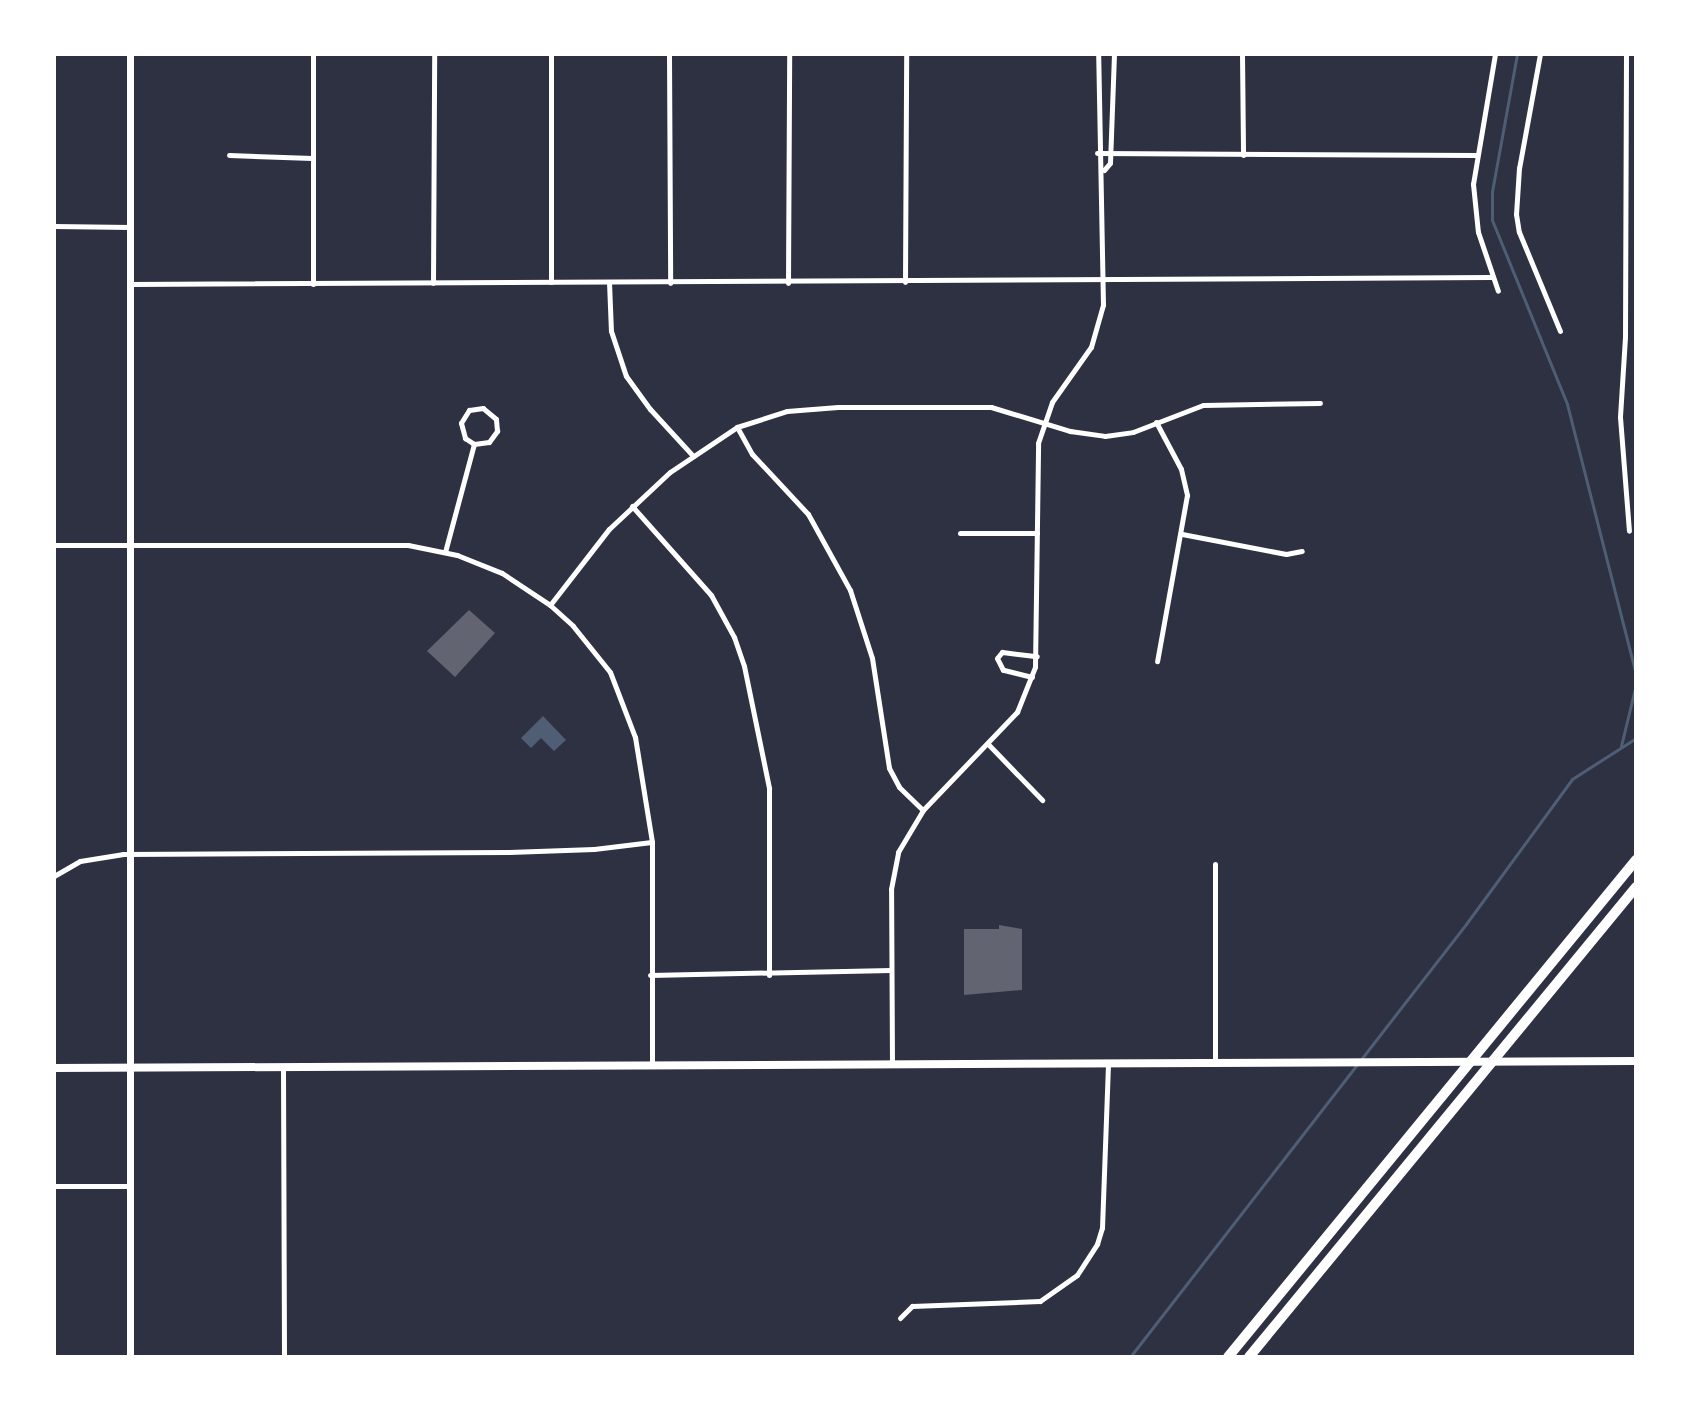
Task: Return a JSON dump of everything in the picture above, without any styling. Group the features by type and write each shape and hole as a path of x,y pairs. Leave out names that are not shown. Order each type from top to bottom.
{"highway":[{"path":"1228,1357 1636,860"},
{"path":"1249,1357 1636,887"}],"main road":[{"path":"54,1068 1636,1061"}],"street":[{"path":"130,54 130,1357"},
{"path":"313,54 313,284"},
{"path":"433,283 434,54"},
{"path":"551,54 551,282"},
{"path":"669,54 670,283"},
{"path":"788,283 789,54"},
{"path":"905,282 906,54"},
{"path":"892,1066 891,970 895,865 903,840 923,810 1017,712 1037,656 1037,454 1043,422 1056,395 1091,347 1101,316 1104,281 1103,171 1097,153 1098,54"},
{"path":"1103,171 1110,163 1114,54"},
{"path":"1242,54 1243,155"},
{"path":"1495,54 1473,184 1475,216 1498,291"},
{"path":"1540,54 1519,168 1516,214 1519,232 1560,331"},
{"path":"1626,54 1625,337 1620,417 1629,531"},
{"path":"1097,153 1477,155"},
{"path":"229,155 312,158"},
{"path":"54,226 130,227"},
{"path":"130,284 1492,277"},
{"path":"609,282 611,331 626,376 650,409 693,456"},
{"path":"1625,337 1636,337"},
{"path":"550,605 609,529 693,456 737,427 787,411 825,407 991,407 1080,434 1105,436 1133,432 1203,405 1320,403"},
{"path":"483,408 496,419 497,431 489,442 474,444 465,438 461,423 469,410 483,408"},
{"path":"1156,422 1185,481 1187,508 1157,661"},
{"path":"737,427 752,454 808,514 850,590 872,658 889,768 899,787 923,810"},
{"path":"445,552 474,444"},
{"path":"632,506 711,595 734,637 744,666 767,772 769,975"},
{"path":"960,533 1037,533"},
{"path":"1182,534 1286,554 1302,551"},
{"path":"54,545 408,545 445,552 502,573 550,605 573,626 610,672 635,737 652,842 652,1066"},
{"path":"1032,677 1003,670 996,663 1002,652 1037,656"},
{"path":"988,744 1042,800"},
{"path":"54,876 80,861 130,854 531,852 652,842"},
{"path":"1215,864 1215,1064"},
{"path":"650,975 769,975 891,970"},
{"path":"900,1318 912,1306 1040,1301 1077,1275 1097,1244 1102,1228 1108,1065"},
{"path":"283,1067 284,1357"},
{"path":"54,1186 130,1186"}],"water":[{"path":"543,716 566,740 554,751 541,738 531,748 521,738"}],"building":[{"path":"469,610 495,633 455,677 427,651"},
{"path":"999,925 1022,929 1022,990 964,995 964,929 999,929"}],"waterway":[{"path":"1517,54 1492,192 1492,220 1567,404 1636,675"},
{"path":"1621,746 1636,684"},
{"path":"1130,1357 1466,924 1572,779 1636,738"}]}
